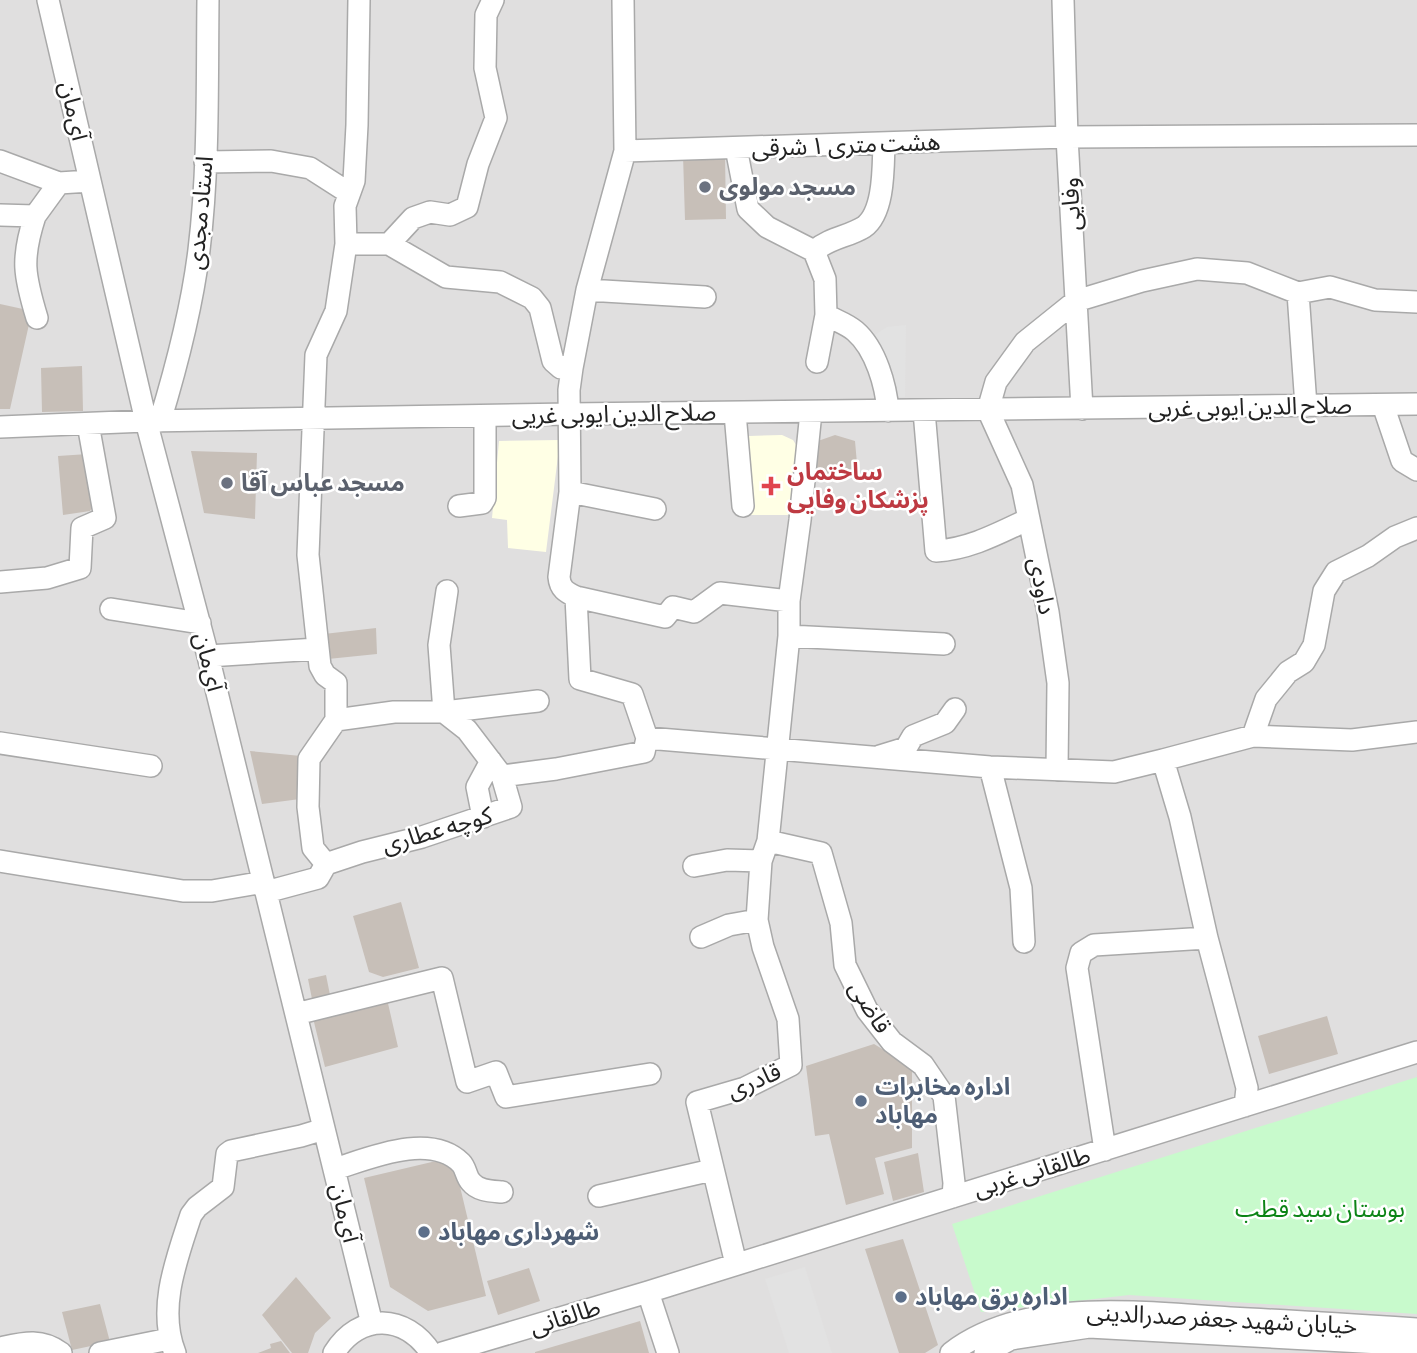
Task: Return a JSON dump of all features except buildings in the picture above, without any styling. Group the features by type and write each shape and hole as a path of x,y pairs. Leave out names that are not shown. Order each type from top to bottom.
{"street":[{"name":"آی‌مان","path":"48,0 90,181 153,421 372,1324"},
{"name":"استاد مجدی","path":"153,421 187,325 199,250 205,162 208,0"},
{"path":"327,864 313,848 308,807 309,759 336,720 336,683 325,675 320,666 317,649 308,555 313,419 316,355 336,311 346,244 345,206 354,181 359,0"},
{"path":"389,244 413,218 430,212 450,215 467,207 478,164 496,118 485,68 486,15 493,0"},
{"path":"622,0 625,151 587,290 572,368 570,492 560,585 576,597 665,617 673,607 694,612 720,593 789,601"},
{"name":"وفایی","path":"1063,0 1067,137 1082,409"},
{"name":"هشت متری ۱ شرقی","path":"625,151 1067,137 1417,135"},
{"path":"814,251 826,241 865,226 874,212 883,182 884,143"},
{"path":"736,148 748,209 766,227 814,251 825,279 826,315 817,362"},
{"path":"205,162 271,161 310,168 349,193"},
{"path":"0,162 59,183 90,181"},
{"path":"37,318 26,279 26,245 35,216 59,183"},
{"path":"0,215 35,216"},
{"path":"346,244 389,244 446,276 500,282 532,298 541,308 553,361 561,368 572,368"},
{"path":"988,410 996,382 1024,342 1076,301 1142,281 1197,269 1247,273 1298,293 1330,287 1375,300 1417,302"},
{"path":"587,290 705,297"},
{"path":"1298,293 1306,406"},
{"path":"826,315 855,331 870,349 884,380 888,411"},
{"name":"صلاح الدین ایوبی غربی","path":"1082,409 1417,404"},
{"path":"1383,405 1402,461 1417,470"},
{"name":"صلاح الدین ایوبی غریی","path":"0,427 153,421 570,414 1082,409"},
{"name":"داودی","path":"988,410 1022,485 1048,612 1058,683 1057,770"},
{"path":"924,411 936,551 979,542 1029,519"},
{"name":"قادری","path":"736,1264 697,1102 746,1088 791,1065 788,1019 763,947 757,919 811,412"},
{"path":"735,413 743,506"},
{"path":"459,506 482,503 485,498 485,416"},
{"path":"0,582 47,578 80,568 82,528 105,518 88,424"},
{"path":"570,492 655,509"},
{"path":"1253,736 1266,699 1288,672 1304,662 1314,645 1324,591 1336,572 1368,556 1395,537 1417,528"},
{"path":"447,591 439,645 444,712 467,730 496,769 477,787 483,817"},
{"path":"576,597 579,679 632,694 647,738 990,768 1114,772 1253,736 1352,740 1417,732"},
{"path":"111,609 200,623"},
{"path":"789,636 944,644"},
{"path":"208,656 317,649"},
{"path":"336,720 394,712 444,712 538,701"},
{"path":"873,758 906,748 913,736 945,723 955,709"},
{"name":"کوچه عطاری","path":"0,861 183,891 265,887 318,878 327,864 511,807 496,769 556,769 644,752 647,738"},
{"path":"0,743 151,766"},
{"path":"1163,760 1180,817 1207,938 1247,1088 1245,1106"},
{"path":"990,768 1021,888 1024,942"},
{"path":"694,866 764,851"},
{"name":"قاضی","path":"764,851 821,853 841,923 845,965 862,999 892,1042 923,1065 944,1096 954,1183 953,1197"},
{"path":"701,937 729,925 757,919"},
{"path":"1105,1150 1077,968 1081,953 1094,945 1207,938"},
{"path":"296,1014 442,978 467,1082 496,1072 506,1097 650,1074"},
{"name":"طالقانی غربی","path":"648,1292 1417,1052"},
{"path":"100,1353 172,1346 169,1285 191,1215 223,1187 228,1154 231,1151 324,1129"},
{"path":"335,1169 392,1151 447,1151 463,1165 471,1182 484,1191 502,1192"},
{"path":"599,1196 712,1170"},
{"path":"648,1292 667,1353"},
{"name":"طالقانی","path":"442,1353 648,1292"},
{"name":"خیابان شهید جعفر صدرالدینی","path":"951,1353 979,1335 1005,1324 1094,1310 1417,1329"},
{"path":"334,1353 344,1339 357,1329 372,1324 390,1323 408,1329 422,1340 431,1353"},
{"name":"خیابان شهید جعفر صدرالدینی","path":"985,1353 1011,1339 1089,1327 1417,1345"},
{"path":"0,1348 40,1342 51,1345 61,1353"}],"shaded area":[{"path":"0,0 1417,0 1417,1353 0,1353"},
{"path":"906,325 905,397 891,397 873,336 887,327"},
{"name":"ساختمان پزشکان وفایی","path":"782,435 793,440 798,448 789,515 751,515 749,436"},
{"path":"560,440 546,552 508,548 507,520 492,518 499,441"},
{"path":"805,1267 832,1353 789,1353 765,1279"}],"green space":[{"name":"بوستان سید قطب","path":"1417,1077 1417,1314 1129,1295 981,1312 952,1224"}],"place":[{"name":"مسجد مولوی","path":"705,187"},
{"name":"مسجد عباس آقا","path":"227,483"},
{"name":"ساختمان پزشکان وفایی","path":"771,486"},
{"name":"اداره مخابرات مهاباد","path":"861,1101"},
{"name":"شهرداری مهاباد","path":"424,1232"},
{"name":"اداره برق مهاباد","path":"901,1297"}]}
